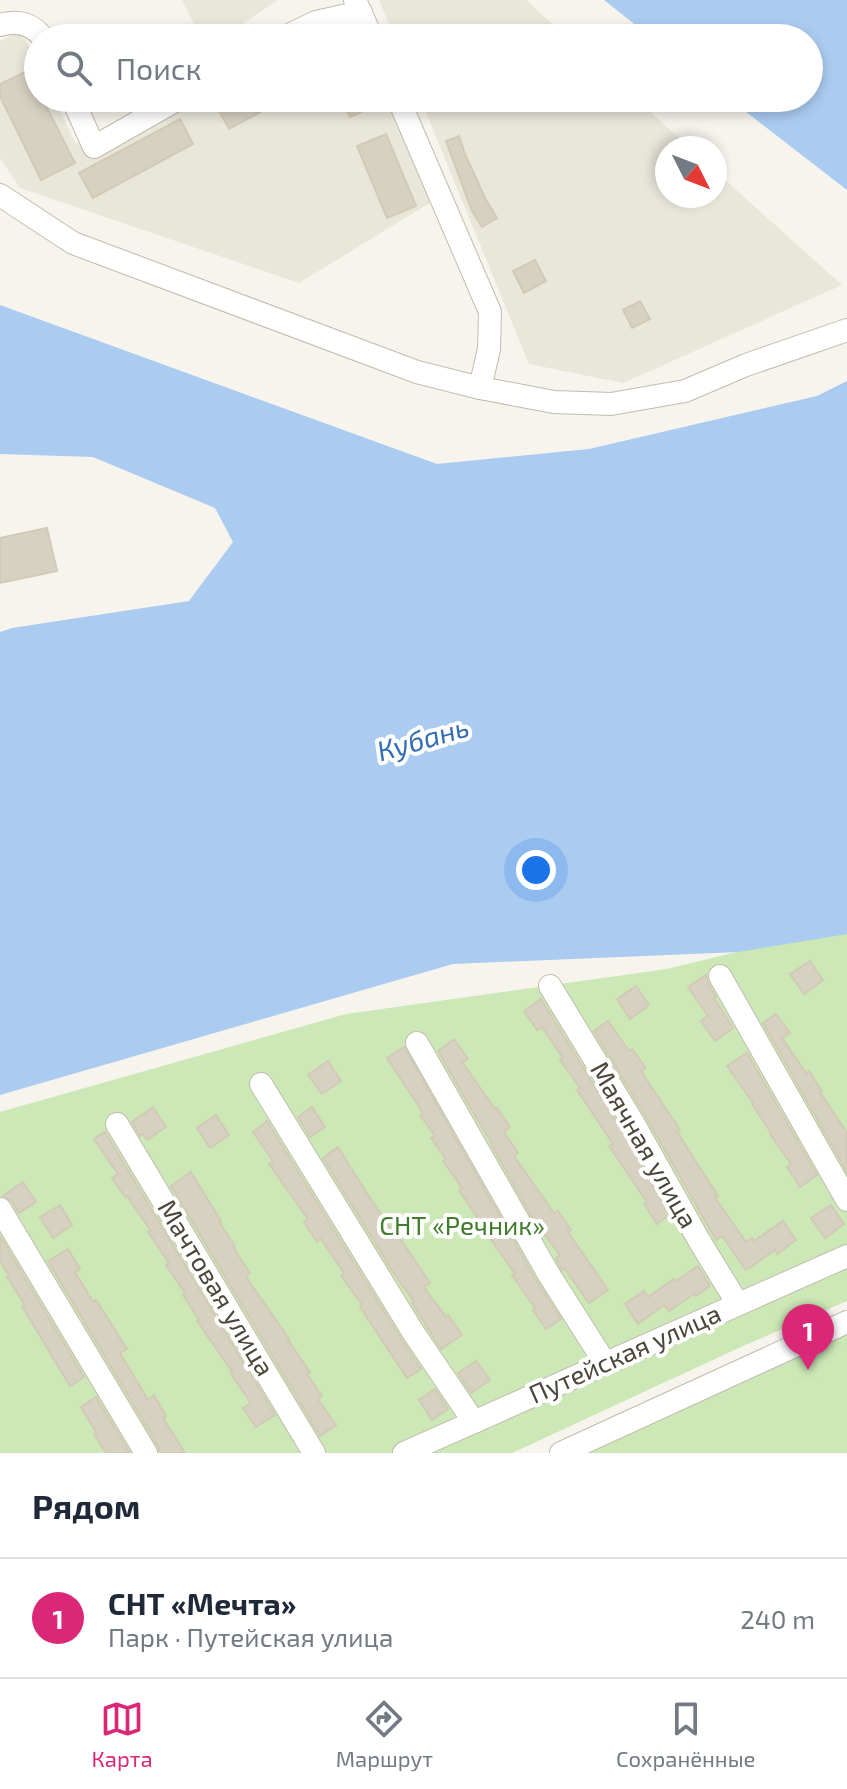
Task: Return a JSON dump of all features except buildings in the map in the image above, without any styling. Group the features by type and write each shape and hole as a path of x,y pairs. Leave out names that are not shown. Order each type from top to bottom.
{"street":[{"path":"312,24 358,6"},
{"path":"0,25 12,22 26,24"},
{"path":"78,112 94,147 155,112"},
{"path":"404,112 490,312 489,349 480,388"},
{"path":"0,195 73,243 417,372 554,402 611,404 685,391 746,365 847,330"},
{"path":"720,976 847,1200"},
{"name":"Маячная улица","path":"550,986 738,1304"},
{"path":"417,1043 548,1273 605,1363"},
{"path":"261,1084 413,1332 474,1422"},
{"name":"Мачтовая улица","path":"117,1124 314,1453"},
{"path":"0,1209 146,1453"},
{"name":"Путейская улица","path":"404,1453 847,1256"},
{"path":"561,1453 847,1322"}],"shaded area":[{"path":"182,0 278,0 242,24 194,24"},
{"path":"379,0 526,0 553,24 389,24"},
{"path":"21,31 24,37 24,112 61,112 76,144 139,112 394,112 433,201 299,283 20,188 0,158 0,41"},
{"path":"426,112 650,112 677,136 655,136 655,208 727,208 727,182 842,285 623,383 529,364"}],"green space":[{"name":"СНТ «Речник»","path":"847,925 847,1301 512,1453 0,1453 0,1112 346,1014 667,969"},
{"path":"847,1335 847,1453 586,1453"}],"water":[{"path":"604,0 847,0 847,190 746,112 823,112 823,24 634,24"},
{"name":"Кубань","path":"0,305 437,464 589,449 817,396 847,381 847,934 738,952 453,964 0,1095 0,632 189,601 233,542 215,508 93,457 0,454"}],"place":[{"name":"СНТ «Мечта»","path":"808,1370"}]}
